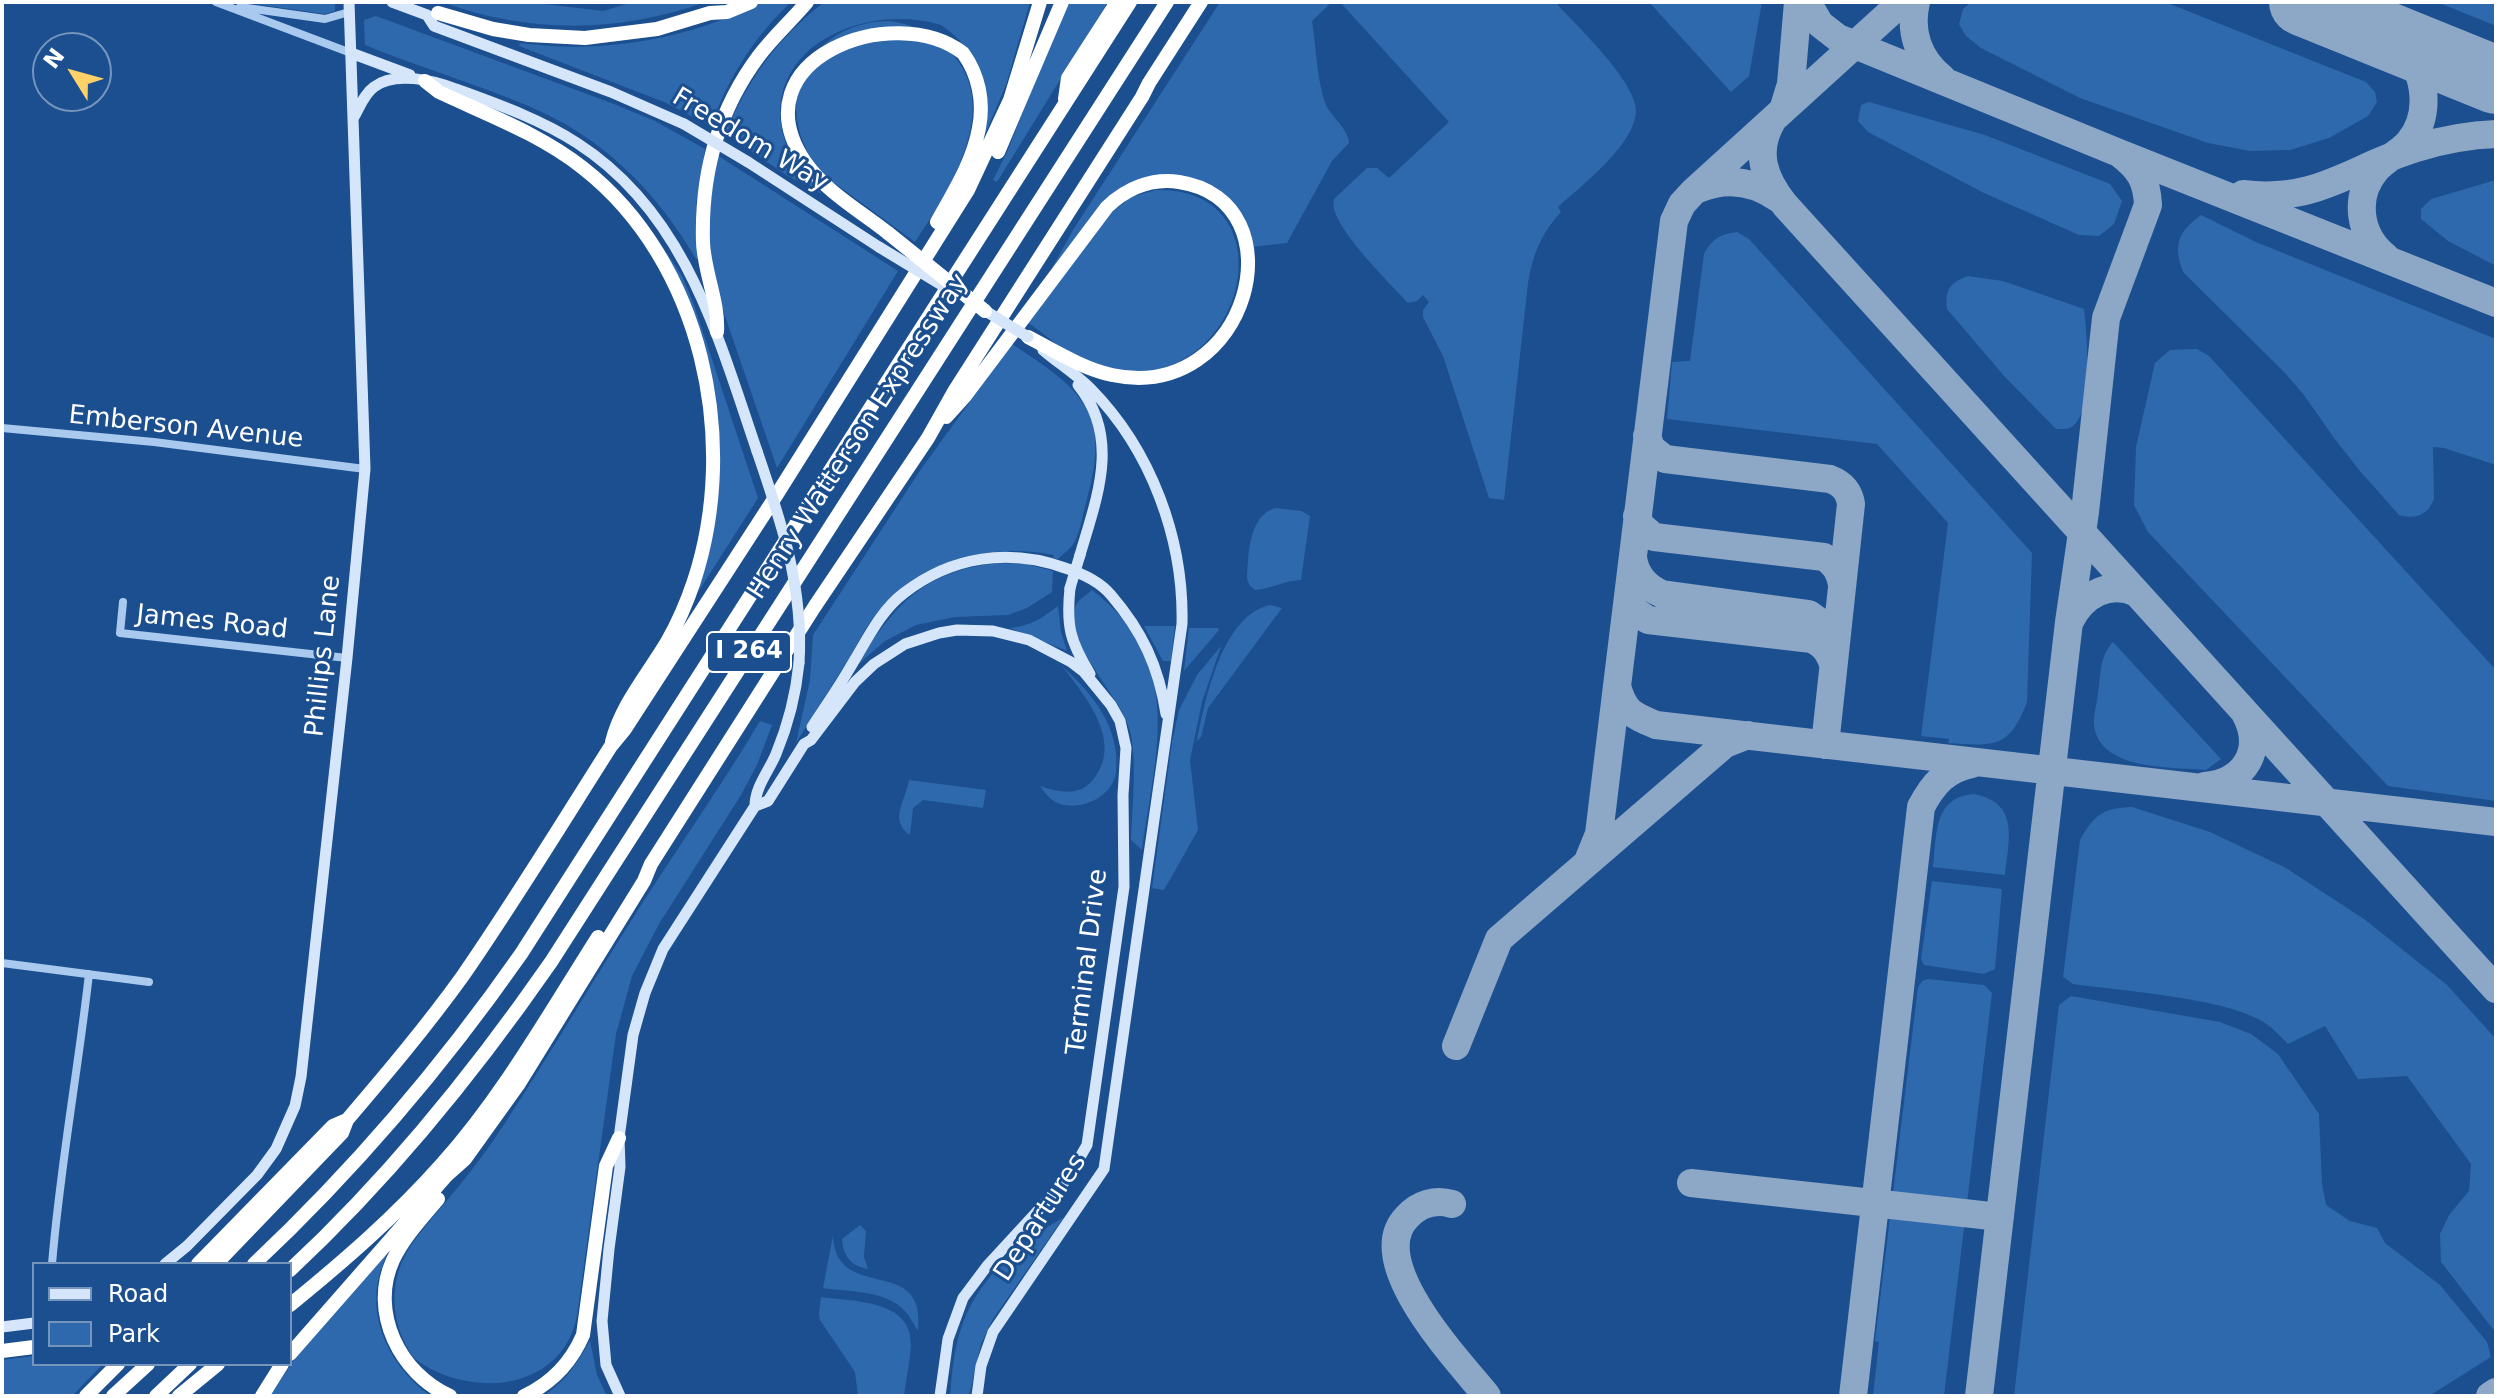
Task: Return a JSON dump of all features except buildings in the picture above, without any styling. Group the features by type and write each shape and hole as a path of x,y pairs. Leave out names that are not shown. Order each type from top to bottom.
{"highway":[{"path":"710,13 729,2"},
{"path":"432,14 529,35 585,38 638,32 710,13 727,12 751,2"},
{"path":"717,332 718,318 703,244 704,201 712,146 747,72 807,2"},
{"path":"218,1262 342,1133 347,1120 419,1034 461,979 625,729 968,190 996,134 1020,74 1040,2"},
{"path":"943,229 993,161 1062,2"},
{"path":"1064,105 1068,78 1117,2"},
{"name":"Henry Watterson Expressway","path":"256,1262 341,1179 386,1128 488,1001 521,954 1130,2"},
{"name":"Henry Watterson Expressway","path":"292,1268 402,1155 487,1053 542,975 1167,2"},
{"path":"450,1396 423,1380 400,1352 391,1334 385,1298 392,1263 401,1246 453,1180 538,1053 644,881 651,864 824,593 928,438 955,390 1201,2"},
{"path":"1142,97 1156,87 1210,2"},
{"path":"920,20 950,38 965,56 976,77 981,103 978,132 967,165 927,240 921,263"},
{"path":"820,39 802,61 792,84 789,108 792,134 803,159 820,179 985,311"},
{"path":"425,81 439,92 544,141 585,169 602,185 631,216 665,267 685,308 701,358 710,401 715,450 713,492 705,541 683,610 617,723 611,746"},
{"path":"928,438 965,396 1107,207 1122,194 1154,182 1190,184 1219,201 1237,222 1244,236 1249,264 1242,304 1220,340 1193,363 1149,377 1111,375 1028,337"},
{"path":"292,1303 375,1233 467,1135 505,1083 637,876 651,864"},
{"path":"200,1262 333,1126 347,1120"},
{"path":"524,1396 557,1374 574,1354 583,1335 606,1166 619,1138"},
{"path":"292,1352 447,1175 465,1159"},
{"path":"2,1351 32,1347"},
{"path":"86,1396 116,1366"},
{"path":"113,1396 146,1366"},
{"path":"156,1396 188,1366"},
{"path":"179,1396 216,1366"},
{"path":"262,1396 281,1366"}],"main road":[{"name":"Freedom Way","path":"392,2 432,14 434,26 611,92 684,124 1028,337 1063,367"},
{"name":"Phillips Lane","path":"167,1262 257,1175 276,1149 295,1106 301,1077 365,469 349,7"},
{"path":"351,53 425,81"},
{"path":"354,118 367,93 376,84 392,78 425,81"},
{"name":"Terminal Drive","path":"425,81 443,84 530,117 578,144 607,165 669,234 696,282 717,332 793,564 801,625 796,689 787,724 755,795 755,806 663,949 645,993 633,1035 619,1138 620,1167 602,1321 606,1365 620,1396"},
{"path":"1063,367 1085,393 1098,420 1103,440 1101,475 1070,588 1067,618 1076,649 1099,688"},
{"path":"1063,367 1092,390 1136,447 1153,481 1171,535 1181,586 1182,624 1167,723"},
{"path":"804,744 874,626 892,604 917,583 940,571 986,557 1003,556 1043,560 1080,573 1110,594 1132,620 1152,655 1167,723"},
{"name":"Terminal Drive","path":"755,806 768,801 804,744 811,740 855,682 874,664 905,644 939,633 993,631 1029,640 1071,662 1099,688 1120,721 1126,748 1124,887 1087,1145 1068,1178 987,1266 963,1298 950,1330 940,1396"},
{"name":"Departures","path":"977,1396 984,1357 993,1332 1104,1169 1167,723"},
{"path":"2,1327 32,1323"}],"street":[{"path":"216,2 351,53"},
{"path":"228,6 325,19 349,7"},
{"name":"Emberson Avenue","path":"2,428 154,442 365,469"},
{"name":"James Road","path":"123,602 120,633 347,658"},
{"path":"2,963 149,982"},
{"path":"52,1262 62,1161 89,974"}],"green space":[{"path":"241,2 335,2 335,11 325,14"},
{"path":"442,2 527,2 603,11 633,2 706,2 640,20 574,26 508,20"},
{"path":"762,2 791,2 765,29 744,59 725,91 711,126 664,102 519,46 520,43 582,47 644,41 704,26"},
{"path":"824,2 1030,2 1006,85 980,146 981,116 967,50 956,36 941,25 908,19 876,21 845,29 818,43 797,63 784,88 781,118 789,151 822,194 788,176 725,134 744,95 766,61 792,31"},
{"path":"1067,2 1108,2 997,182 993,180"},
{"path":"1220,2 1332,2 1312,21 1323,96 1349,143 1332,161 1287,243 1251,247 1215,192 1142,179 1052,268 1073,230"},
{"path":"1340,2 1555,2 1616,69 1633,99 1636,111 1627,137 1605,164 1558,207 1561,212 1543,236 1535,254 1528,283 1504,500 1489,498 1443,356 1423,317 1423,310 1429,302 1423,295 1417,301 1408,303 1349,237 1334,209 1334,199 1367,168 1377,168 1389,178 1449,122"},
{"path":"1649,2 1762,2 1749,76 1731,92"},
{"path":"1971,2 2165,2 2366,82 2375,92 2377,102 2368,116 2329,138 2290,150 2250,151 2208,143 2080,98 1981,48 1966,36 1959,24 1963,9"},
{"path":"2437,2 2496,2 2496,26"},
{"path":"376,16 614,104 655,121 705,149 696,204 698,259 644,188 602,149 553,117 526,105 365,45 364,20"},
{"path":"889,21 914,27 943,45 965,73 972,97 972,122 966,148 943,199 915,242 818,171 804,144 797,121 797,98 802,77 826,43 844,31"},
{"path":"1869,102 1985,135 2110,184 2122,201 2114,224 2099,236 2079,235 1984,193 1868,132 1858,121 1861,105"},
{"path":"717,155 898,271 777,468 713,281 708,220"},
{"path":"2496,180 2496,266 2448,241 2421,219 2421,209 2431,199"},
{"path":"1156,190 1201,198 1228,223 1238,257 1234,294 1217,330 1186,358 1145,371 1093,365 1067,352 1028,323 1112,212 1131,197"},
{"path":"2201,215 2256,242 2496,339 2496,465 2433,447 2434,499 2420,515 2399,515 2360,471 2285,373 2183,272 2178,254 2180,239 2187,227"},
{"path":"1737,232 1749,239 2032,553 2027,702 2014,729 1998,741 1989,744 1948,743 1949,739 1921,736 1948,523 1877,444 1667,419 1672,362 1690,361 1704,254 1717,238"},
{"path":"667,253 682,276 693,302 758,498 693,600 716,420 664,255"},
{"path":"1968,276 2003,281 2084,309 2086,388 2080,417 2072,427 2056,429 2005,377 1947,309 1950,288 1956,281"},
{"path":"1012,344 1073,390 1085,406 1092,424 1096,444 1094,469 1074,544 1058,559 1053,558 1054,555 1029,552 981,554 935,568 914,580 894,595 873,618 796,743 810,680 813,635 921,469"},
{"path":"2197,349 2209,356 2496,670 2496,801 2388,786 2148,532 2134,505 2136,447 2155,363 2170,350"},
{"path":"1276,508 1301,511 1310,516 1301,580 1255,590 1247,579 1252,537 1260,518"},
{"path":"998,563 1026,564 1053,571 1052,592 1027,608 1008,615 955,617 916,625 885,641 855,667 883,627 912,596 949,574"},
{"path":"1092,590 1122,618 1141,647 1153,678 1158,710 1157,743 1142,850 1131,840 1134,774 1131,735 1117,703 1075,632 1073,616 1078,602"},
{"path":"1270,605 1282,608 1208,708 1201,737 1197,741 1211,683 1228,642 1239,625 1253,612"},
{"path":"1058,606 1067,651 1010,628 1036,621"},
{"path":"1144,626 1175,626 1171,661 1163,661"},
{"path":"1189,628 1219,630 1184,671"},
{"path":"2113,642 2221,759 2206,770 2157,767 2123,759 2109,751 2099,740 2094,721 2103,660"},
{"path":"1221,646 1202,702 1190,760 1198,830 1164,890 1152,888 1179,710 1197,675"},
{"path":"1062,666 1094,700 1114,741 1114,781 1102,795 1085,804 1055,802 1040,786 1068,792 1086,786 1101,766 1105,751 1103,736 1091,706"},
{"path":"760,721 772,725 757,765 659,924 632,976 616,1034 577,1316 568,1342 552,1361 532,1374 510,1381 485,1383 460,1380 436,1372 415,1359 399,1327 395,1291 404,1257 500,1130"},
{"path":"909,780 986,790 983,808 923,800 913,808 910,835 900,823 899,816"},
{"path":"1974,794 1989,799 2005,814 2009,836 2005,875 1933,867 1937,831 1944,810 1951,802"},
{"path":"2132,807 2210,832 2286,868 2364,919 2447,985 2496,1039 2496,1333 2441,1262 2440,1234 2449,1215 2469,1191 2471,1164 2407,1076 2358,1079 2325,1026 2288,1044 2265,1023 2226,1007 2073,984 2063,977 2080,840 2101,814"},
{"path":"1932,881 2002,889 1995,969 1984,974 1924,965 1921,959"},
{"path":"1928,979 1984,985 1992,993 1944,1396 1873,1396 1879,1342 1875,1341 1918,987"},
{"path":"2071,996 2220,1022 2251,1034 2278,1054 2319,1114 2326,1205 2350,1221 2377,1228 2385,1243 2440,1285 2487,1342 2491,1357 2429,1396 2014,1396 2059,1005"},
{"path":"1064,1217 993,1319 981,1344 969,1396 950,1396 960,1332 980,1290 1004,1261"},
{"path":"860,1225 866,1231 864,1257 868,1269 853,1263 843,1245 842,1239"},
{"path":"833,1235 838,1256 848,1268 896,1284 909,1293 917,1307 918,1331 896,1303 877,1295 823,1288"},
{"path":"384,1255 376,1296 383,1334 402,1369 431,1396 270,1396 294,1360"},
{"path":"821,1297 879,1306 902,1319 909,1330 911,1345 904,1396 858,1396 855,1372 820,1320"},
{"path":"590,1340 597,1375 607,1396 543,1396 570,1371"},
{"path":"32,1356 32,1366 101,1366 72,1396 2,1396 2,1360"}],"taxiway":[{"path":"1783,110 1791,84 1798,2"},
{"path":"1807,2 1820,24 1838,38 2496,303"},
{"path":"1902,2 1694,191 1682,204 1674,221 1617,686 1626,707 1656,725 2496,822"},
{"path":"1916,2 1914,23 1917,44 1927,62 1942,78"},
{"path":"2373,30 2397,44 2412,60 2418,71 2423,95 2421,120 2416,132 2405,146 2376,170 2364,192 2362,216 2365,227 2386,257"},
{"path":"1772,121 1763,144 1764,165 1785,205 2496,989"},
{"path":"2243,194 2269,195 2313,189 2416,148 2456,138 2496,134"},
{"path":"1979,1396 2106,318 2148,205 2141,175 2119,153"},
{"path":"1698,189 1719,183 1740,183 1760,188 1779,199"},
{"path":"1647,436 1651,448 1665,459 1830,479 1847,492 1851,504 1825,745"},
{"path":"1637,516 1641,526 1654,537 1824,557 1836,568 1842,584"},
{"path":"1633,557 1642,580 1662,594 1809,614 1824,625 1835,648"},
{"path":"2070,621 2082,604 2098,592 2117,588 2137,593"},
{"path":"1628,598 1635,611 1648,620 1812,639 1826,649 1833,664"},
{"path":"1588,861 1599,834 1617,686"},
{"path":"2205,786 2231,778 2248,762 2253,739 2245,713"},
{"path":"1456,1046 1499,939 1725,744 1748,735"},
{"path":"1853,1396 1921,807 1941,779 1972,764"},
{"path":"1691,1183 2000,1217"},
{"path":"1452,1204 1428,1204 1407,1217 1397,1236 1397,1259 1420,1310 1487,1396"},
{"path":"2490,1396 2496,1392"}],"runway":[{"path":"2303,2 2496,80"}]}
